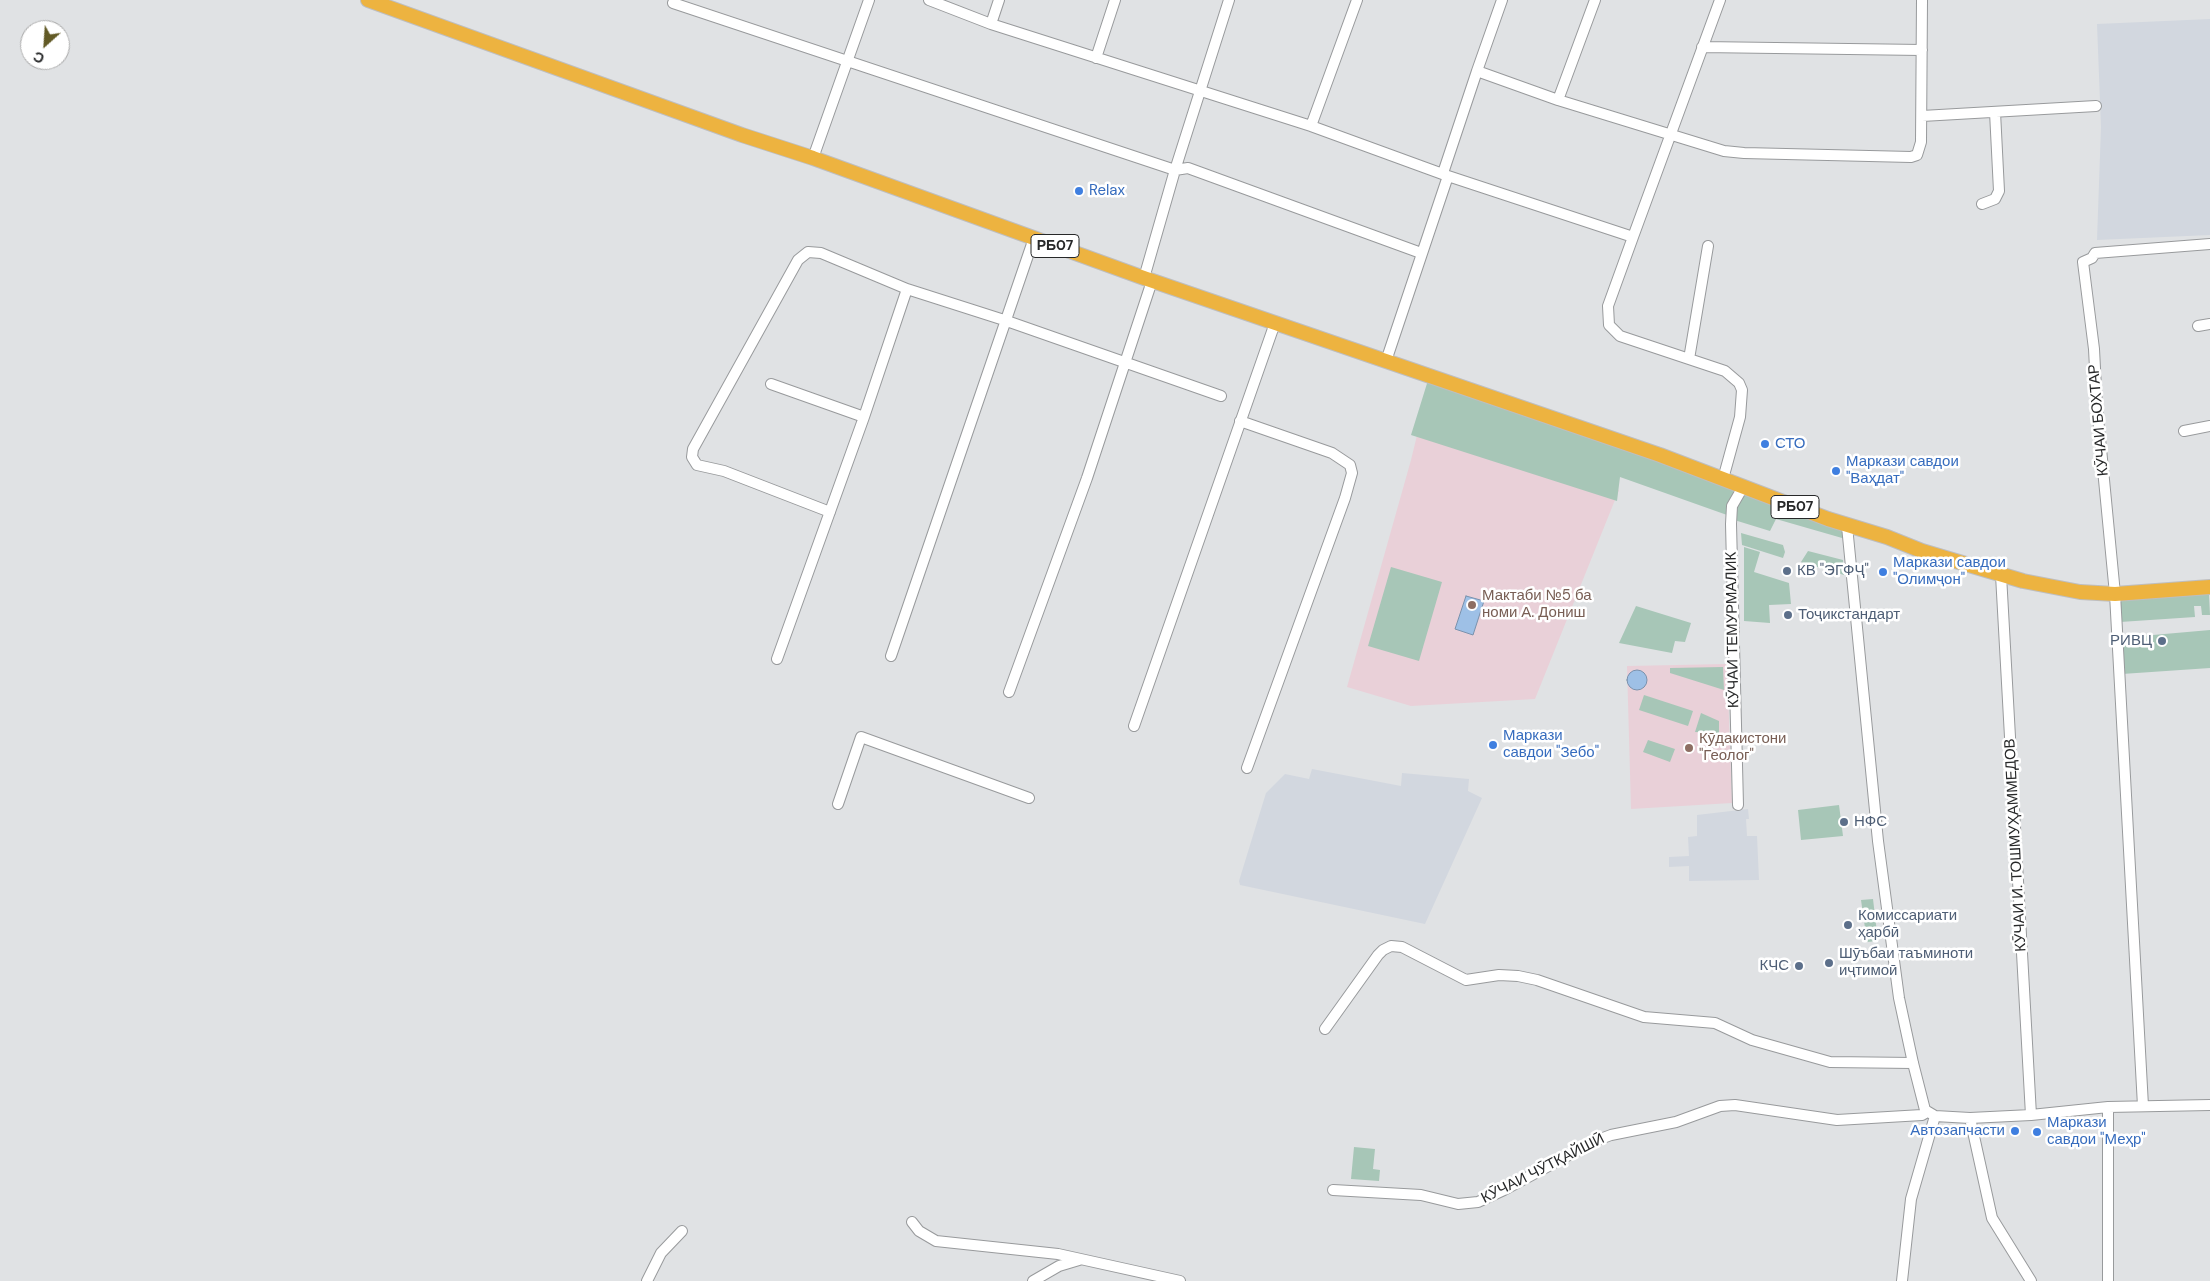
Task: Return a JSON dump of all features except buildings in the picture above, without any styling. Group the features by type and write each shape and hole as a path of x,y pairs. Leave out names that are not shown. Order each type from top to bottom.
{"highway":[{"name":"РБ07","path":"368,0 1148,279 1660,455 1847,526 1888,537 2001,578 2115,597 2210,595"},
{"name":"РБ07","path":"2115,597 2210,587"}],"street":[{"path":"813,158 869,0"},
{"path":"929,0 991,24 1311,126 1446,175 1633,237"},
{"path":"991,24 999,0"},
{"path":"1096,58 1115,0"},
{"path":"1009,692 1087,478 1125,363 1175,170 1229,0"},
{"path":"1311,126 1356,0"},
{"path":"1386,360 1446,175 1477,71 1502,0"},
{"path":"1558,100 1594,0"},
{"path":"1720,0 1608,306 1609,325 1620,336 1725,371 1733,376 1742,390 1740,417 1723,479"},
{"path":"1477,71 1558,100 1724,151 1911,157 1918,155 1920,150 1922,116 1922,0"},
{"path":"673,3 1175,170 1188,168 1421,253"},
{"path":"1702,47 1922,50"},
{"path":"1922,116 2096,106"},
{"path":"1982,204 1995,199 1999,191 1995,112"},
{"path":"891,656 1004,320 1034,238"},
{"name":"КӮЧАИ БОХТАР","path":"2115,597 2097,406 2094,349 2083,262 2092,258 2095,253 2210,244"},
{"path":"1689,359 1708,246"},
{"path":"830,512 724,471 698,464 692,457 693,449 798,260 808,252 821,253 907,289 1004,320 1221,396"},
{"path":"778,659 864,417 907,289"},
{"path":"1134,726 1275,323"},
{"path":"2198,326 2210,324"},
{"path":"771,384 864,417"},
{"path":"1240,422 1332,453 1350,464 1352,473 1345,498 1247,768"},
{"path":"2184,431 2210,426"},
{"name":"КӮЧАИ ТЕМУРМАЛИК","path":"1738,806 1730,530 1732,506 1743,487"},
{"path":"1847,526 1878,841 1899,998 1924,1108 1931,1114 1911,1199 1902,1281"},
{"name":"КӮЧАИ И. ТОШМУҲАММЕДОВ","path":"2001,578 2031,1115"},
{"path":"2115,597 2143,1106"},
{"path":"838,804 861,737 1029,798"},
{"path":"1325,1029 1378,955 1391,946 1402,948 1466,980 1499,975 1518,976 1537,980 1644,1017 1714,1023 1752,1040 1830,1062 1913,1064"},
{"name":"КӮЧАИ ЧӮТҚАЙШӢ","path":"1333,1190 1421,1195 1458,1204 1478,1202 1504,1190 1595,1140 1676,1122 1720,1106 1736,1105 1837,1120 1931,1114 1970,1118 2143,1106 2210,1105"},
{"path":"2108,1108 2108,1281"},
{"path":"1970,1118 1992,1218 2031,1281"},
{"path":"912,1222 919,1231 936,1241 1058,1254 1079,1260 1156,1274 1180,1281"},
{"path":"647,1281 661,1252 682,1231"},
{"path":"1032,1281 1059,1266 1079,1260"}],"shaded area":[{"path":"2210,19 2210,235 2097,240 2101,127 2097,24"},
{"name":"Мактаби №5 ба номи А. Дониш","path":"1420,423 1619,490 1535,699 1411,706 1347,687"},
{"path":"1727,664 1732,803 1631,809 1627,666"},
{"path":"1312,769 1401,786 1402,773 1469,779 1468,791 1482,798 1425,924 1240,885 1239,881 1266,793 1285,774 1309,779"},
{"path":"1748,809 1749,819 1746,819 1747,836 1757,836 1759,880 1689,881 1689,866 1669,867 1669,857 1689,856 1688,837 1697,836 1697,815"}],"green space":[{"path":"1429,377 1739,488 1727,515 1620,477 1617,501 1411,435"},
{"path":"1743,487 1847,526 1849,540 1776,519 1770,531 1731,519"},
{"path":"1741,533 1783,545 1785,552 1783,558 1742,545"},
{"path":"1744,547 1760,552 1754,572 1789,583 1791,604 1769,605 1770,623 1744,621"},
{"path":"1808,551 1843,560 1844,575 1801,562"},
{"path":"1391,567 1442,582 1419,661 1368,646"},
{"path":"2209,594 2210,615 2202,615 2201,606 2194,606 2195,617 2120,622 2118,600"},
{"path":"1636,606 1691,623 1685,642 1675,641 1672,653 1619,643"},
{"path":"2210,630 2210,668 2122,674 2119,638"},
{"path":"1723,667 1724,690 1670,673 1670,668"},
{"path":"1644,695 1693,711 1688,726 1639,710"},
{"path":"1701,713 1719,721 1719,741 1711,741 1711,733 1695,732"},
{"path":"1648,740 1675,749 1670,762 1643,752"},
{"path":"1839,805 1843,836 1801,840 1798,810"},
{"path":"1873,899 1878,941 1867,942 1861,900"},
{"path":"1354,1147 1375,1149 1373,1169 1380,1170 1379,1181 1351,1179"}],"water":[{"path":"1466,596 1484,601 1473,635 1455,629"},
{"path":"1637,670 1644,673 1647,680 1644,687 1637,690 1630,687 1627,680 1630,673"}],"place":[{"name":"Relax","path":"1079,191"},
{"name":"СТО","path":"1765,444"},
{"name":"Маркази савдои \"Ваҳдат\"","path":"1836,471"},
{"name":"КВ \"ЭГФҶ\"","path":"1787,571"},
{"name":"Маркази савдои \"Олимҷон\"","path":"1883,572"},
{"name":"Мактаби №5 ба номи А. Дониш","path":"1472,605"},
{"name":"Тоҷикстандарт","path":"1788,615"},
{"name":"РИВЦ","path":"2162,641"},
{"name":"Маркази савдои \"Зебо\"","path":"1493,745"},
{"name":"Кӯдакистони \"Геолог\"","path":"1689,748"},
{"name":"НФС","path":"1844,822"},
{"name":"Комиссариати ҳарбӣ","path":"1848,925"},
{"name":"Шӯъбаи таъминоти иҷтимоӣ","path":"1829,963"},
{"name":"КЧС","path":"1799,966"},
{"name":"Автозапчасти","path":"2015,1131"},
{"name":"Маркази савдои \"Меҳр\"","path":"2037,1132"}]}
